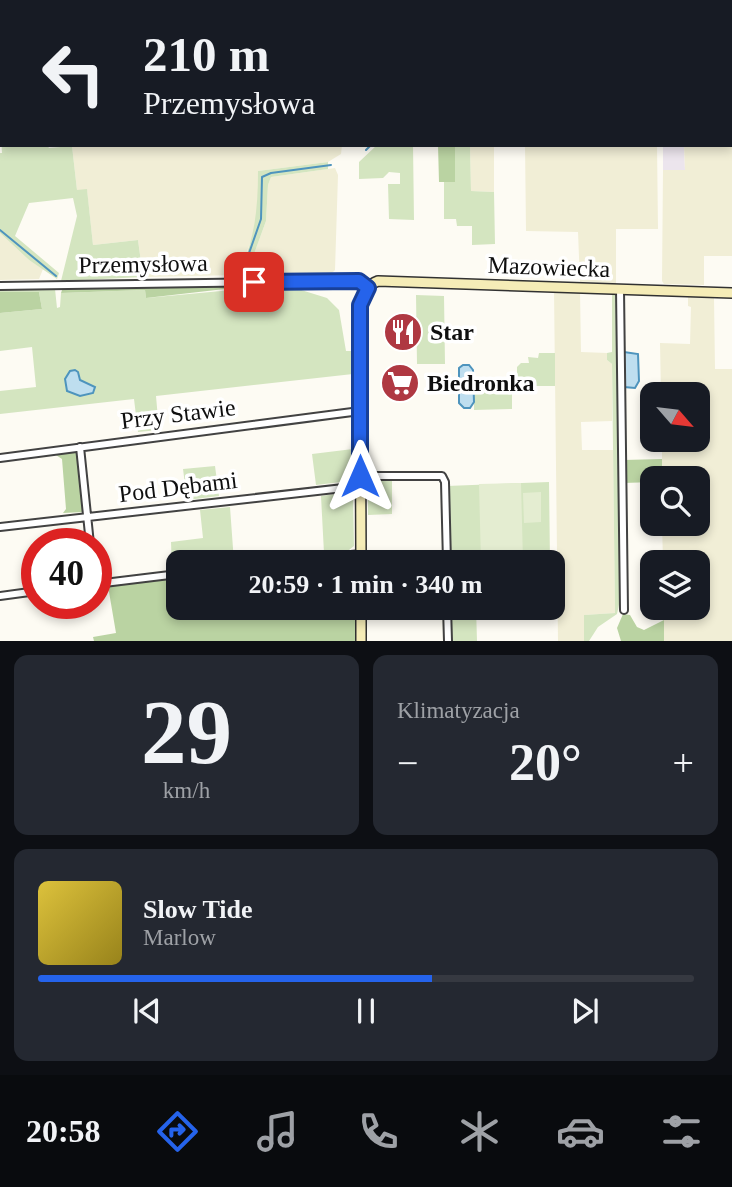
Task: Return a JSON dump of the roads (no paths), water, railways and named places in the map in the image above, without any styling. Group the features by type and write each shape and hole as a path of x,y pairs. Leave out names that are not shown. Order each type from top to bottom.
{"street":[{"name":"Przemysłowa","path":"0,286 359,281 368,288"},
{"name":"Mazowiecka","path":"368,288 378,281 732,293"},
{"path":"360,550 360,305 368,288"},
{"path":"620,289 624,610"},
{"name":"Przy Stawie","path":"0,458 360,411"},
{"path":"80,447 89,528"},
{"name":"Pod Dębami","path":"0,527 361,481 442,476 445,482 447,550"},
{"path":"112,582 166,575"},
{"path":"0,596 21,593"},
{"path":"361,620 361,641"},
{"path":"447,620 448,641"}],"water":[{"path":"624,352 638,354 639,381 635,388 624,387"},
{"path":"469,365 473,370 474,402 470,408 464,408 459,403 459,368"},
{"path":"75,370 80,380 95,387 93,393 80,396 67,391 65,379 70,371"}],"waterway":[{"path":"366,150 369,147"},
{"path":"241,276 261,219 262,177 271,173 331,165"},
{"path":"0,230 56,276"}],"place":[{"name":"Star","path":"403,332"},
{"name":"Biedronka","path":"400,383"}]}
